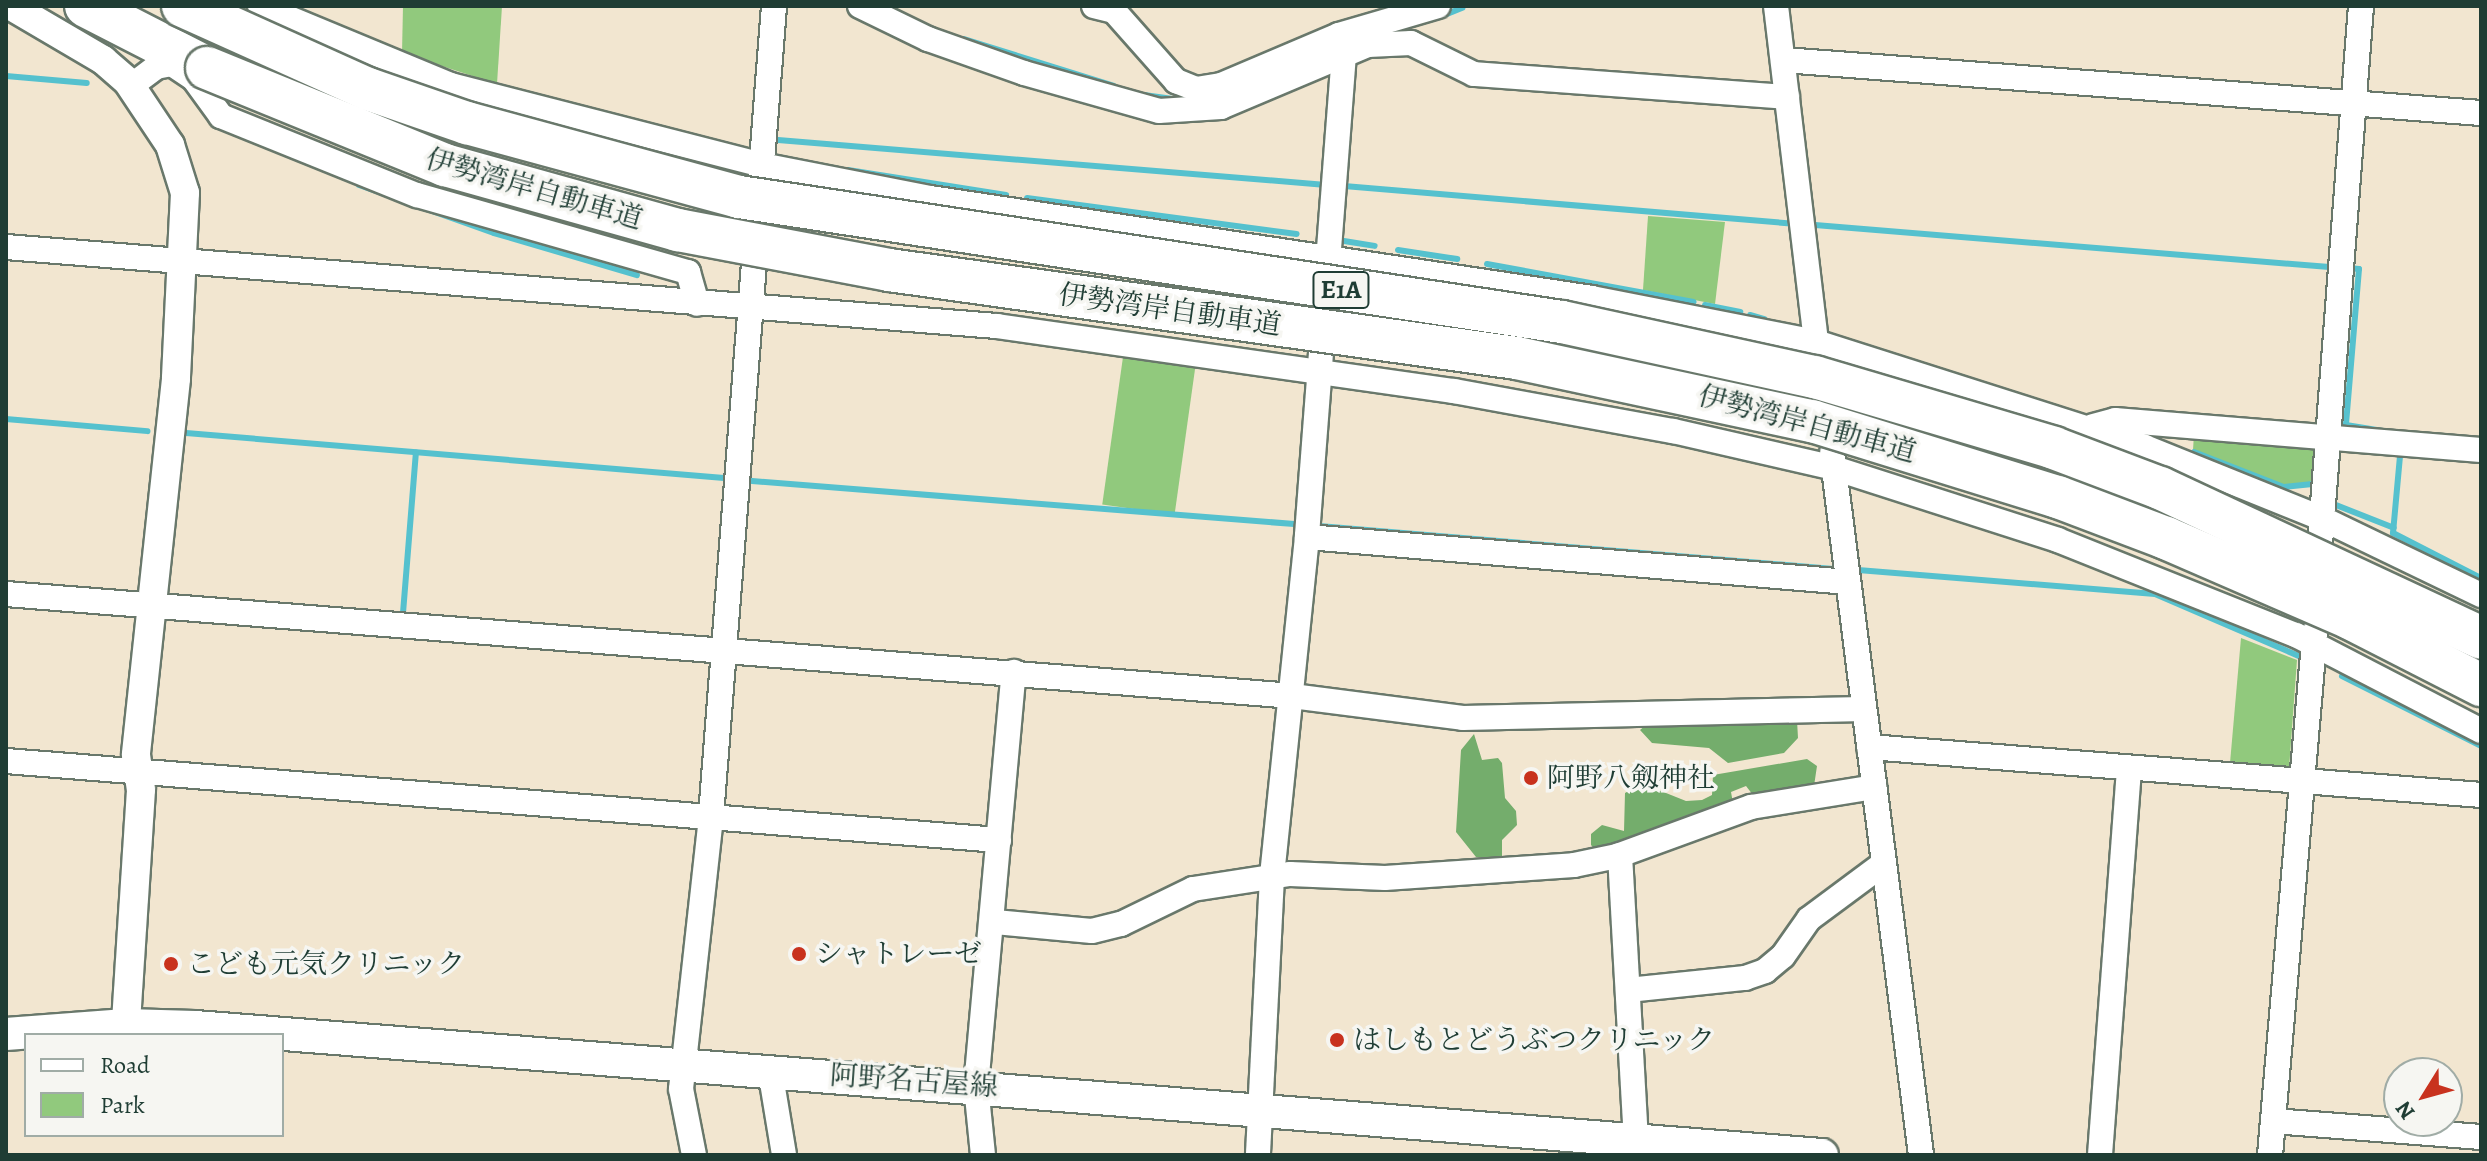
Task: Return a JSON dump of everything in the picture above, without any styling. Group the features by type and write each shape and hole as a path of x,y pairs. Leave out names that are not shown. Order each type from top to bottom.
{"highway":[{"name":"伊勢湾岸自動車道","path":"86,6 207,68 431,160 678,230 920,274 1517,358 1812,421 2058,497 2166,538 2352,619 2481,685"},
{"name":"伊勢湾岸自動車道","path":"183,6 368,89 467,123 739,197 1562,322 1829,381 2054,448 2160,488 2481,638"}],"main road":[{"name":"阿野名古屋線","path":"6,1034 126,1025 244,1033"},
{"name":"阿野名古屋線","path":"284,1036 685,1063 1258,1109 1636,1142 1680,1150 1822,1155"}],"street":[{"path":"11,6 103,60 131,86 178,165 185,193 184,262 138,772 126,1025"},
{"path":"260,6 451,85 762,165 930,198 1329,255 1592,298 1816,342 2091,426 2321,518 2481,595"},
{"path":"694,1155 681,1089 711,816 774,6"},
{"path":"860,6 997,63 1159,111 1221,107 1341,44 1411,43 1474,74 1787,97"},
{"path":"1094,6 1114,11 1176,81 1196,89 1221,85 1341,44 1438,6"},
{"path":"1776,6 1921,1155"},
{"path":"2270,1155 2315,645 2321,518 2361,6"},
{"path":"1258,1155 1272,877 1307,537 1329,255 1341,44"},
{"path":"1784,60 2481,113"},
{"path":"131,86 156,67 172,64 194,79 221,116 417,195 688,272 697,304"},
{"path":"6,247 997,326 1320,375 1454,391 1834,468 2058,540 2315,645 2481,731"},
{"path":"2091,426 2115,420 2481,450"},
{"path":"1307,537 1848,582"},
{"path":"6,594 1014,672 1292,696 1463,718 1864,709"},
{"path":"983,1155 976,1086 995,922 1014,672"},
{"path":"1869,747 2129,770 2481,795"},
{"path":"6,761 999,840"},
{"path":"2100,1155 2129,770"},
{"path":"995,922 1092,931 1133,919 1193,889 1272,877 1385,878 1574,865 1620,855 1751,807 1874,787"},
{"path":"1620,855 1636,1142"},
{"path":"1628,990 1745,978 1765,971 1783,956 1809,919 1883,864"},
{"path":"770,1070 784,1155"},
{"path":"2273,1121 2481,1137"}],"green space":[{"path":"403,6 502,6 497,84 402,53"},
{"path":"1648,216 1725,222 1715,304 1643,290"},
{"path":"1123,357 1195,367 1175,515 1102,505"},
{"path":"2194,433 2313,442 2320,450 2317,482 2283,485 2193,450"},
{"path":"2241,638 2297,660 2289,769 2230,763"},
{"path":"1797,720 1798,738 1784,753 1728,763 1709,748 1652,743 1640,730 1646,725"},
{"path":"1474,734 1482,760 1498,758 1502,763 1505,798 1516,811 1517,825 1502,840 1502,858 1476,857 1456,832 1461,750"},
{"path":"1807,759 1817,766 1814,786 1753,795 1746,786 1731,792 1733,803 1597,852 1591,845 1591,834 1602,825 1624,831 1625,793 1636,787 1656,789 1686,801 1702,800 1712,795 1713,775"}],"waterway":[{"path":"1442,16 1462,8"},
{"path":"964,39 1114,86"},
{"path":"6,76 87,83"},
{"path":"1144,95 1173,99"},
{"path":"778,140 1326,185"},
{"path":"848,170 1006,195"},
{"path":"359,185 494,233 637,275"},
{"path":"1344,186 1793,224"},
{"path":"1027,198 1297,234"},
{"path":"1815,225 2329,267"},
{"path":"1344,241 1375,246"},
{"path":"1398,250 1457,259"},
{"path":"1487,264 1694,302"},
{"path":"2349,268 2359,269 2346,425 2401,434"},
{"path":"1705,305 1740,312"},
{"path":"1750,315 1764,319"},
{"path":"6,419 147,431"},
{"path":"186,433 724,478"},
{"path":"2194,452 2284,487 2315,484"},
{"path":"403,613 416,453"},
{"path":"2400,456 2393,533 2481,578"},
{"path":"752,481 1294,524"},
{"path":"2336,505 2394,528"},
{"path":"1319,526 1833,569"},
{"path":"1857,564 1858,570 2155,594 2301,657 2301,662"},
{"path":"2342,676 2481,746"}],"place":[{"name":"阿野八剱神社","path":"1531,778"},
{"name":"シャトレーゼ","path":"799,954"},
{"name":"こども元気クリニック","path":"171,964"},
{"name":"はしもとどうぶつクリニック","path":"1337,1040"}]}
